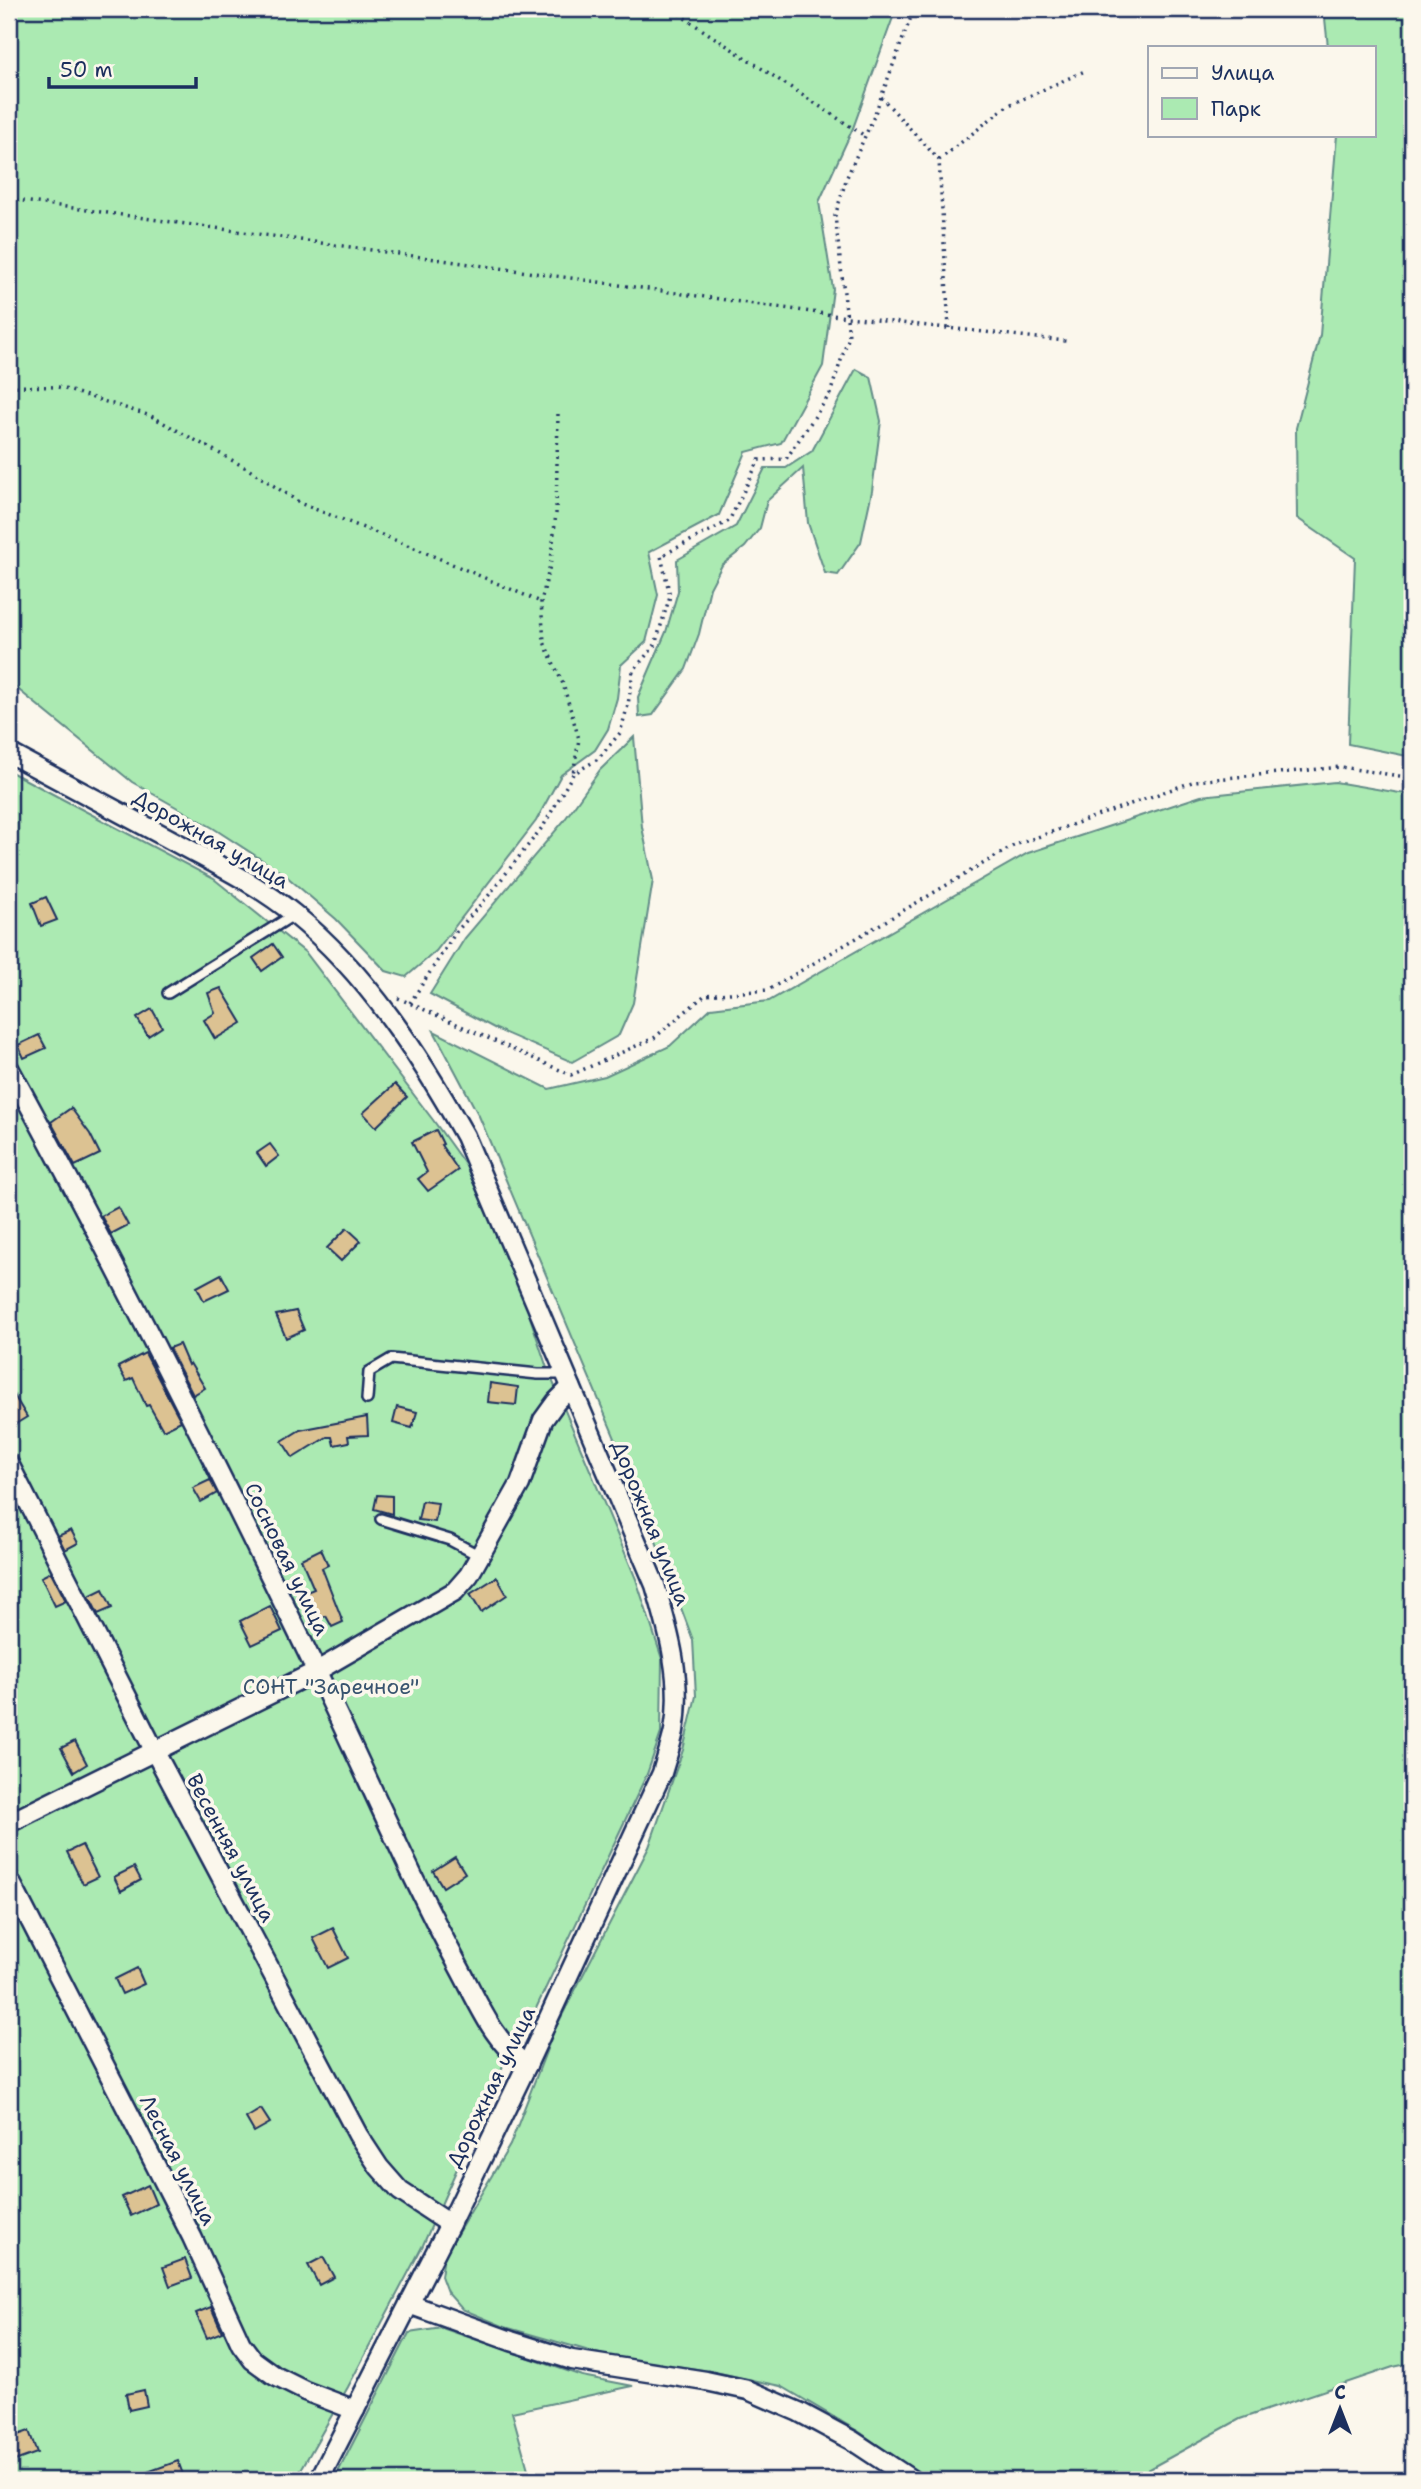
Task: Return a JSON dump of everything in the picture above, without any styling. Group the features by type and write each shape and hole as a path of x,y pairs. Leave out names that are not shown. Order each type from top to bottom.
{"street":[{"name":"Дорожная улица","path":"9,752 249,882 295,914 361,982 435,1083 465,1136 659,1597 672,1643 676,1687 674,1729 662,1773 450,2224 319,2480"},
{"name":"Сосновая улица","path":"9,1068 162,1355 317,1671 441,1934 497,2036 511,2054 527,2065"},
{"path":"9,1823 317,1671 454,1591 470,1575 520,1484 543,1420 568,1380"},
{"name":"Весенняя улица","path":"9,1464 155,1752 358,2135 379,2167 400,2191 450,2224"},
{"name":"Лесная улица","path":"9,1879 134,2123 241,2344 253,2360 275,2376 304,2391 355,2410"},
{"path":"409,2304 572,2360 748,2390 799,2412 853,2441 912,2480"}],"lane":[{"path":"168,993 295,914"},
{"path":"367,1399 369,1372 391,1359 537,1374 568,1380"},
{"path":"381,1519 450,1540 480,1556"}],"path":[{"path":"674,9 865,136"},
{"path":"573,774 598,759 620,733 634,671 655,645 670,596 661,556 729,521 759,460 786,459 830,394 849,336 835,216 847,177 914,9"},
{"path":"939,160 1007,106 1087,70"},
{"path":"881,97 939,160 949,328"},
{"path":"9,199 847,317 1066,341"},
{"path":"9,386 58,387 151,415 248,469 302,504 410,546 541,602"},
{"path":"410,1003 456,932 544,825 573,774 579,739 563,684 544,642 541,602 553,549 558,414"},
{"path":"398,998 571,1075 654,1038 705,995 768,990 1015,845 1195,781 1341,767 1412,778"}],"green space":[{"path":"9,9 896,9 853,128 819,202 833,289 823,366 781,443 746,452 719,515 649,552 658,595 646,642 621,665 617,698 608,729 595,750 561,775 536,821 436,951 406,977 386,971 336,919 285,875 213,828 132,782 9,682"},
{"path":"1324,9 1412,9 1412,757 1348,744 1355,558 1297,518 1296,428 1320,335 1337,136 1376,136 1376,46 1328,46"},
{"path":"856,369 871,377 881,421 872,491 861,542 838,575 825,573 808,523 803,468 767,501 760,528 745,547 722,565 710,588 699,634 686,669 653,715 639,717 638,697 666,632 678,591 677,560 736,526 765,468 786,468 812,451"},
{"path":"634,737 642,827 653,880 633,1003 619,1035 572,1062 496,1029 430,994 465,938 563,822 600,770"},
{"name":"СОНТ \"Заречное\"","path":"9,771 214,879 306,953 433,1120 466,1166 521,1290 547,1368 636,1579 662,1659 661,1733 647,1774 522,2038 505,2061 423,2245 295,2480 9,2480"},
{"path":"1335,782 1412,795 1412,2363 1240,2419 1147,2470 1122,2480 937,2480 922,2477 861,2433 781,2386 710,2371 607,2356 505,2327 462,2309 447,2292 441,2276 444,2256 510,2145 554,2031 649,1847 683,1750 696,1696 693,1640 636,1488 479,1116 434,1031 549,1089 605,1076 670,1046 711,1008 769,1001 1028,853 1201,796"},
{"path":"442,2328 582,2376 633,2386 512,2412 531,2480 334,2480 409,2333"}],"building":[{"path":"46,897 57,920 41,926 32,903"},
{"path":"273,944 282,957 262,971 253,958"},
{"path":"221,988 242,1023 215,1039 204,1020 215,1013 208,993"},
{"path":"152,1009 162,1027 148,1036 137,1018"},
{"path":"39,1035 46,1048 24,1058 18,1045"},
{"path":"395,1084 407,1097 376,1127 363,1113"},
{"path":"71,1108 90,1134 100,1154 75,1166 51,1122"},
{"path":"436,1130 443,1144 441,1145 458,1170 428,1191 418,1179 427,1172 412,1142"},
{"path":"270,1144 279,1156 266,1166 257,1153"},
{"path":"118,1207 128,1225 111,1234 101,1216"},
{"path":"347,1228 361,1241 341,1261 327,1248"},
{"path":"221,1274 229,1289 204,1301 197,1287"},
{"path":"296,1311 304,1330 286,1338 276,1315"},
{"path":"179,1344 188,1365 190,1363 205,1388 193,1395 169,1348"},
{"path":"145,1353 181,1421 163,1430 149,1405 146,1406 133,1378 126,1381 118,1367"},
{"path":"490,1383 518,1387 516,1405 488,1402"},
{"path":"9,1387 27,1417 9,1428"},
{"path":"397,1407 417,1412 412,1428 393,1423"},
{"path":"367,1417 368,1435 348,1436 349,1442 334,1445 332,1437 327,1437 293,1458 282,1441 300,1430"},
{"path":"210,1480 217,1493 201,1502 193,1488"},
{"path":"377,1495 392,1496 392,1514 374,1509"},
{"path":"422,1501 438,1503 435,1522 418,1520"},
{"path":"71,1530 78,1543 65,1550 58,1536"},
{"path":"321,1549 328,1565 322,1568 343,1622 332,1627 326,1616 314,1620 304,1593 314,1589 301,1559"},
{"path":"51,1572 66,1601 55,1606 41,1577"},
{"path":"497,1577 507,1595 481,1612 470,1594"},
{"path":"103,1589 112,1608 98,1614 89,1596"},
{"path":"270,1606 282,1631 252,1645 240,1621"},
{"path":"75,1741 87,1764 74,1772 61,1748"},
{"path":"82,1845 98,1877 83,1884 67,1852"},
{"path":"455,1857 465,1873 443,1887 433,1871"},
{"path":"134,1867 141,1880 121,1891 114,1877"},
{"path":"333,1928 348,1958 328,1968 313,1938"},
{"path":"137,1968 144,1984 122,1994 115,1979"},
{"path":"261,2109 270,2123 254,2132 246,2118"},
{"path":"148,2185 156,2204 131,2216 122,2197"},
{"path":"323,2257 334,2277 319,2285 308,2265"},
{"path":"185,2259 192,2278 170,2286 163,2267"},
{"path":"211,2307 222,2332 207,2338 196,2313"},
{"path":"144,2390 147,2406 129,2410 126,2394"},
{"path":"29,2431 37,2453 9,2463 9,2438"},
{"path":"178,2461 185,2480 131,2480 131,2478"}]}
